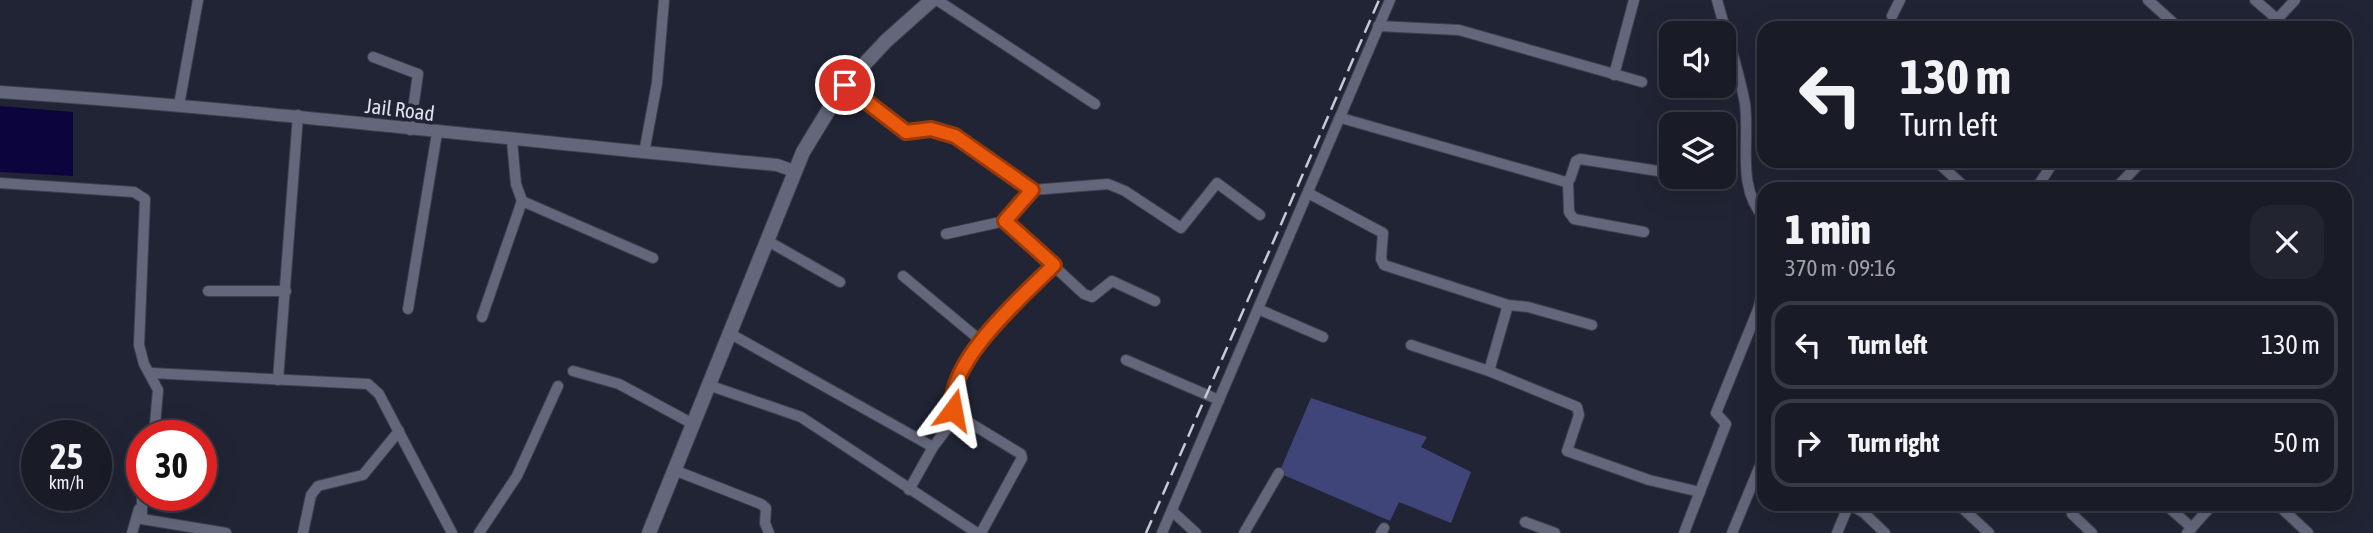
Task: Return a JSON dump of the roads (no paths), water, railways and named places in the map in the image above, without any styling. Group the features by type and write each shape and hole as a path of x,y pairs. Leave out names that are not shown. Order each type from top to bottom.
{"main road":[{"path":"649,533 803,152 845,85 931,1"}],"street":[{"path":"179,105 198,0"},
{"path":"644,153 657,83 664,0"},
{"path":"1162,533 1390,0"},
{"path":"1614,75 1634,0"},
{"path":"1717,0 1744,101 1748,132 1746,181 1750,196 1757,207"},
{"path":"1892,16 1900,0"},
{"path":"2148,0 2171,21"},
{"path":"2255,0 2277,19 2295,0"},
{"path":"931,1 1095,104"},
{"path":"1378,26 1459,30 1642,82"},
{"path":"373,57 418,74 410,130"},
{"path":"845,85 906,132 931,129 955,136 1032,190 1108,184 1125,191 1181,228 1217,183 1260,215"},
{"name":"Jail Road","path":"0,92 298,115 437,133 777,165 794,171"},
{"path":"278,380 298,115"},
{"path":"1341,118 1568,182"},
{"path":"408,309 437,133"},
{"path":"482,317 522,201 500,139"},
{"path":"1644,232 1574,219 1569,212 1568,182 1576,161 1580,159 1659,171"},
{"path":"1944,168 1959,182"},
{"path":"2123,182 2136,168"},
{"path":"0,183 134,192 145,199 139,345 144,364 151,373 159,396 156,420"},
{"path":"946,234 1005,221 1032,190"},
{"path":"1308,193 1383,233 1381,259 1384,265 1508,305 1528,307 1592,324"},
{"path":"522,201 653,258"},
{"path":"1005,221 1089,297 1112,281 1155,301"},
{"path":"766,240 841,282"},
{"path":"909,490 933,447 955,418 953,393 980,340 1054,265"},
{"path":"903,276 980,340"},
{"path":"208,291 286,291"},
{"path":"1489,370 1508,305"},
{"path":"1258,309 1323,337"},
{"path":"1684,533 1726,424 1716,413 1757,312"},
{"path":"729,333 933,447"},
{"path":"1411,345 1489,370 1577,407 1579,415 1567,451 1628,474 1700,492"},
{"path":"1126,360 1219,400"},
{"path":"573,371 619,384 693,424"},
{"path":"151,373 368,384 379,394 412,453 448,531"},
{"path":"708,385 801,417 909,490 979,533 1023,456 965,420 955,418"},
{"path":"479,533 517,476 558,386"},
{"path":"303,533 311,495 318,486 363,475 402,435"},
{"path":"674,470 761,504 766,508 765,523 769,533"},
{"path":"1244,533 1279,473"},
{"path":"1735,532 1757,474"},
{"path":"132,533 139,511"},
{"path":"141,511 142,519 149,523 188,525 226,533"},
{"path":"1172,511 1194,533"},
{"path":"1837,533 1846,511"},
{"path":"1861,511 1885,533"},
{"path":"1965,511 1989,533"},
{"path":"2074,511 2072,514 2092,533"},
{"path":"2171,511 2189,530 2207,511"},
{"path":"2284,511 2308,533"},
{"path":"1525,522 1555,533"}],"railway":[{"path":"1146,533 1379,0"}]}
